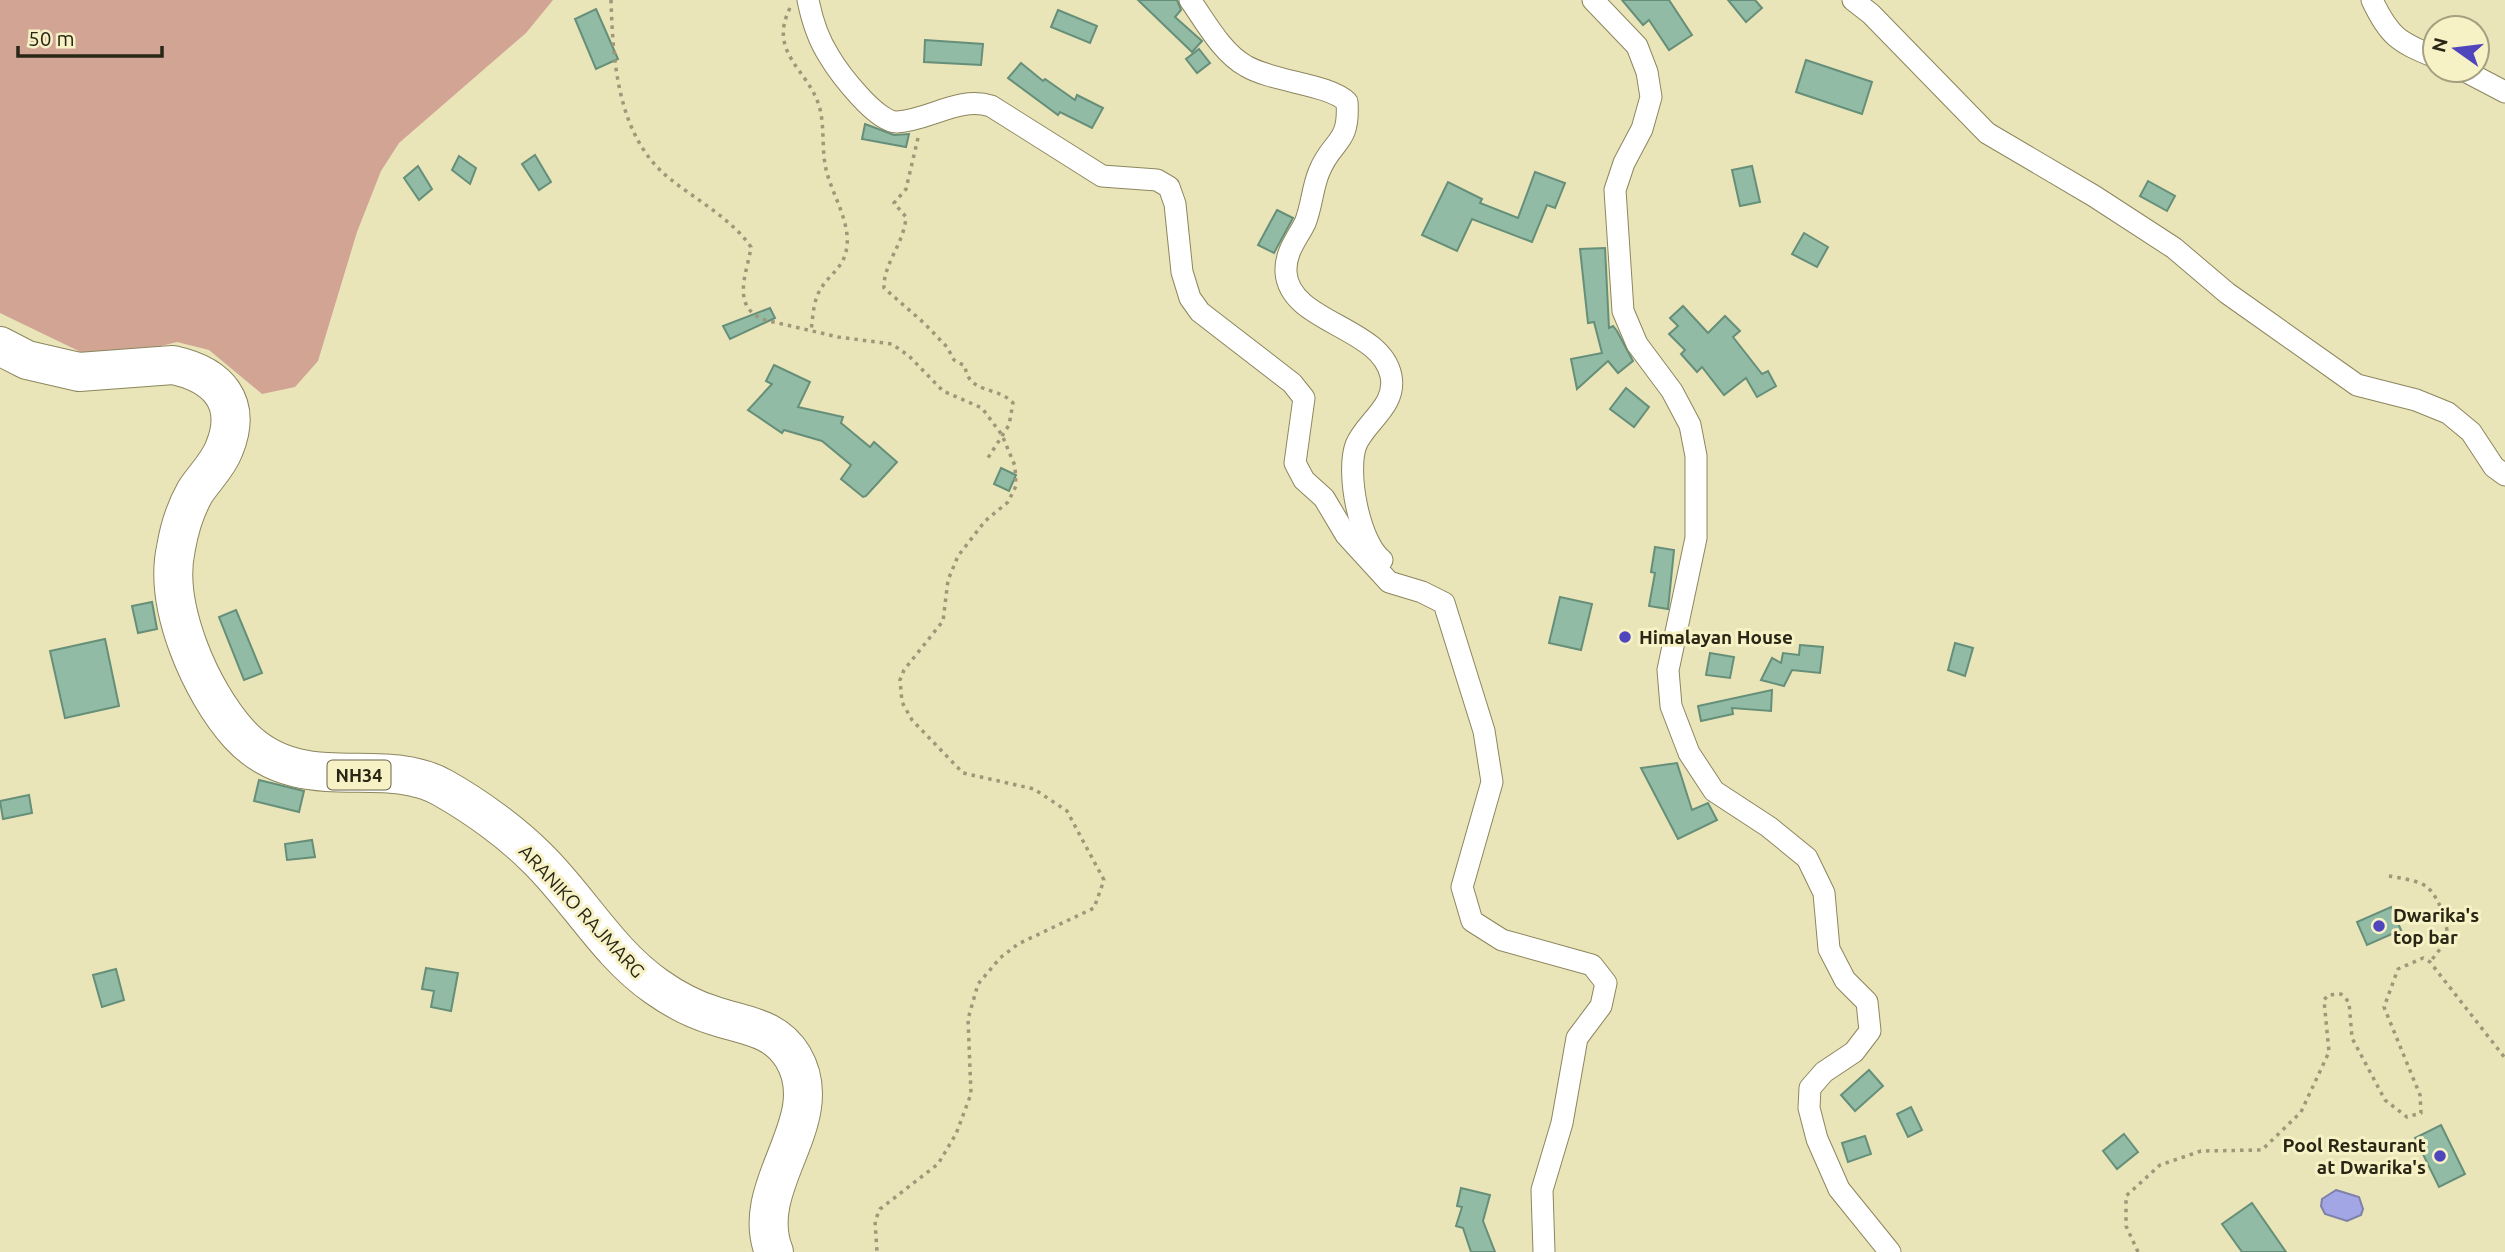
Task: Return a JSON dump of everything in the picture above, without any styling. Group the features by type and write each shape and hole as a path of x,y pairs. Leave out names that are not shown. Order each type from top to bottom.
{"highway":[{"name":"ARANIKO RAJMARG","path":"0,346 27,360 79,372 173,365 187,368 212,380 227,397 231,420 224,451 193,495 175,550 173,577 178,611 188,645 218,708 242,738 275,760 311,772 388,774 440,786 537,857 622,959 656,987 683,1003 714,1016 756,1026 779,1039 794,1059 803,1086 800,1115 774,1183 769,1205 770,1242 774,1252"}],"street":[{"path":"808,0 812,21 828,56 858,94 883,119 894,123 926,117 976,101 991,106 1102,176 1157,180 1168,187 1175,204 1182,272 1190,298 1200,312 1292,383 1304,398 1295,463 1304,480 1324,498 1346,535 1390,582 1422,592 1444,603 1485,731 1492,782 1462,887 1472,921 1502,940 1591,965 1606,983 1601,1006 1577,1038 1562,1123 1542,1190 1544,1252"},
{"path":"1190,0 1209,29 1244,66 1286,82 1337,92 1347,102 1349,124 1339,144 1319,170 1313,204 1291,244 1286,271 1291,291 1303,303 1362,339 1385,361 1392,378 1390,396 1356,444 1352,474 1362,527 1378,557 1422,592"},
{"path":"1593,0 1637,46 1647,72 1651,97 1642,129 1623,163 1615,190 1623,310 1637,344 1672,391 1690,425 1696,456 1696,538 1668,670 1671,706 1689,753 1714,791 1769,827 1807,858 1824,893 1829,949 1845,980 1867,1002 1870,1031 1854,1052 1824,1072 1810,1088 1809,1108 1817,1139 1839,1189 1890,1252"},
{"path":"1853,0 1880,23 1987,133 2094,196 2174,248 2227,293 2357,385 2416,400 2448,413 2471,432 2494,467 2505,475"},
{"path":"2372,0 2388,32 2403,44 2421,51"}],"path":[{"path":"611,0 617,87 629,121 643,146 666,175 735,228 751,247 742,290 748,308 755,316 811,331 881,341 901,349 943,391 982,408 1002,435 1018,478 1013,494 985,522 958,556 948,580 943,621 904,670 900,680 902,702 912,720 963,773 1034,789 1068,811 1104,880 1094,908 1018,944 1000,958 978,984 968,1019 971,1094 956,1134 938,1164 880,1209 875,1221 877,1252"},
{"path":"794,0 782,29 784,45 814,93 819,107 827,172 846,226 848,244 840,266 821,288 815,301 811,331"},
{"path":"894,123 918,126 918,145 906,189 894,203 906,217 905,232 884,277 884,288 947,347 954,360 965,366 966,376 976,386 1004,393 1013,403 1009,425 986,461"},
{"path":"2389,876 2427,887 2436,900 2447,925 2448,939 2430,962"},
{"path":"2138,1252 2126,1226 2126,1196 2160,1165 2201,1151 2262,1150 2301,1112 2329,1052 2324,1000 2328,995 2341,994 2349,1002 2352,1038 2385,1100 2407,1117 2421,1113 2420,1095 2384,1007 2389,987 2398,969 2423,958 2430,962 2505,1058"}],"shaded area":[{"path":"0,0 553,0 526,33 399,143 381,171 357,232 318,361 295,387 262,394 209,350 177,342 121,356 87,355 0,313"}],"water":[{"path":"2336,1190 2359,1197 2363,1209 2361,1215 2347,1221 2325,1214 2321,1206 2322,1199"}],"building":[{"path":"1138,0 1177,0 1181,10 1175,17 1202,41 1192,52"},
{"path":"1622,0 1669,0 1692,35 1669,50 1649,20 1643,25"},
{"path":"1728,0 1755,0 1762,8 1746,22"},
{"path":"596,9 618,59 596,69 575,19"},
{"path":"1058,10 1097,26 1090,43 1051,27"},
{"path":"925,40 983,44 981,65 924,62"},
{"path":"1199,49 1210,63 1197,73 1186,59"},
{"path":"1806,60 1872,82 1862,114 1796,92"},
{"path":"1021,63 1043,81 1045,79 1075,100 1077,95 1103,108 1092,128 1060,112 1058,115 1008,78"},
{"path":"865,124 894,135 909,134 906,147 862,139"},
{"path":"535,155 551,182 539,190 522,164"},
{"path":"459,156 476,168 470,184 452,170"},
{"path":"418,166 432,189 419,200 404,178"},
{"path":"1752,166 1760,202 1740,206 1732,170"},
{"path":"1535,172 1565,183 1555,208 1547,205 1532,242 1472,219 1457,251 1422,235 1448,182 1482,199 1480,203 1518,218"},
{"path":"2148,181 2175,196 2167,211 2140,196"},
{"path":"1277,210 1293,218 1274,253 1258,245"},
{"path":"1804,233 1828,247 1817,267 1792,254"},
{"path":"1605,248 1609,328 1613,326 1617,331 1633,361 1618,373 1608,361 1577,389 1571,359 1602,353 1594,322 1588,323 1580,249"},
{"path":"1683,306 1708,333 1725,316 1740,331 1733,337 1762,374 1768,371 1776,386 1757,397 1746,378 1724,395 1702,367 1697,372 1681,354 1685,350 1669,334 1678,326 1670,318"},
{"path":"770,308 775,318 730,339 723,326"},
{"path":"774,365 810,382 798,407 843,417 841,423 870,447 874,442 897,462 866,496 863,497 841,479 851,465 822,441 784,430 782,433 748,410 772,384 766,381"},
{"path":"1626,388 1649,407 1634,427 1610,409"},
{"path":"1001,468 1016,475 1009,491 994,484"},
{"path":"1655,547 1674,550 1668,609 1649,606 1655,573 1651,572"},
{"path":"1560,597 1592,604 1581,650 1549,643"},
{"path":"152,602 157,629 138,633 132,606"},
{"path":"236,610 262,673 244,680 219,617"},
{"path":"105,639 119,706 65,718 50,651"},
{"path":"1955,643 1973,648 1965,676 1948,670"},
{"path":"1800,645 1823,647 1820,673 1792,670 1784,686 1761,680 1772,658 1781,663 1783,653 1799,655"},
{"path":"1710,653 1734,657 1730,678 1706,675"},
{"path":"1772,690 1771,711 1732,708 1733,714 1701,721 1698,706"},
{"path":"1677,763 1692,810 1708,803 1717,820 1678,839 1641,768"},
{"path":"259,780 304,791 299,812 254,801"},
{"path":"29,795 32,813 3,819 0,801"},
{"path":"312,840 315,857 287,860 285,844"},
{"name":"Dwarika's top bar","path":"2391,907 2401,930 2367,945 2357,922"},
{"path":"426,968 458,973 451,1011 431,1007 434,991 422,989"},
{"path":"116,969 124,1000 102,1007 93,975"},
{"path":"1869,1070 1883,1086 1855,1111 1841,1095"},
{"path":"1911,1107 1922,1130 1908,1137 1897,1114"},
{"name":"Pool Restaurant at Dwarika's","path":"2441,1125 2465,1174 2439,1187 2415,1138"},
{"path":"2124,1134 2138,1152 2117,1169 2103,1151"},
{"path":"1865,1136 1871,1154 1848,1162 1842,1143"},
{"path":"1461,1188 1490,1195 1483,1221 1495,1252 1471,1252 1463,1228 1456,1226 1462,1207 1457,1206"},
{"path":"2252,1203 2286,1252 2242,1252 2222,1224"}],"place":[{"name":"Himalayan House","path":"1625,637"},
{"name":"Dwarika's top bar","path":"2379,926"},
{"name":"Pool Restaurant at Dwarika's","path":"2440,1156"}]}
